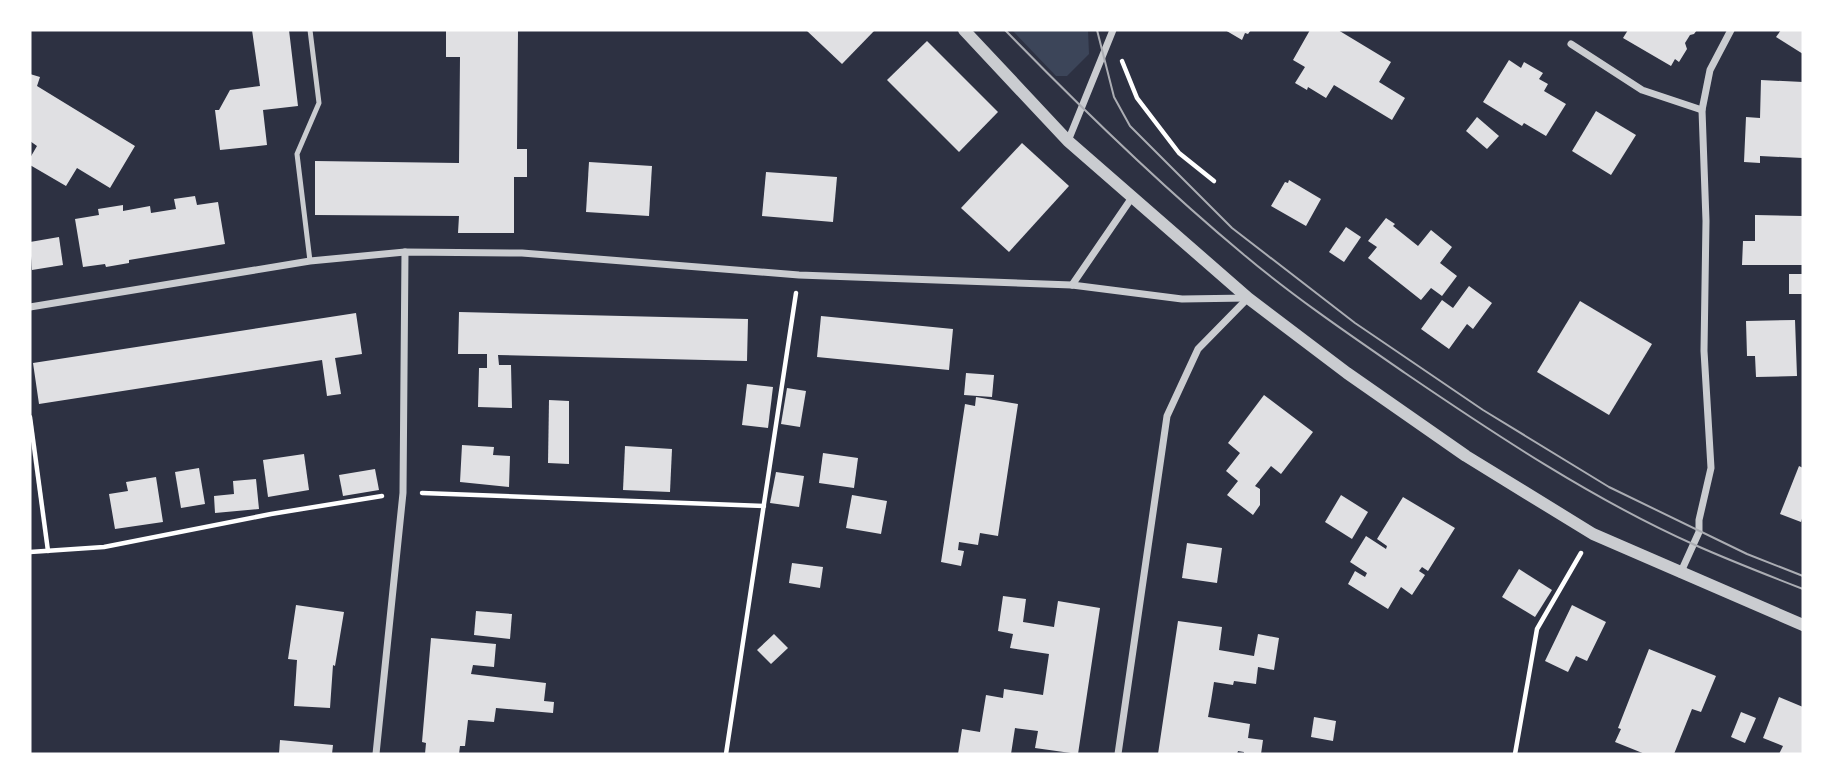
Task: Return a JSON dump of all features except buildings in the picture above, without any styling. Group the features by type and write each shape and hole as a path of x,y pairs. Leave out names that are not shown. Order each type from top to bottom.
{"street":[{"path":"964,30 1068,141 1248,298 1348,373 1466,456 1592,534 1803,625"},
{"path":"1680,574 1699,532 1699,520 1711,468 1704,351 1706,221 1702,110 1710,71 1731,30"},
{"path":"1068,141 1112,32"},
{"path":"1571,44 1642,90 1702,110"},
{"path":"1072,285 1133,196"},
{"path":"376,754 403,493 405,252"},
{"path":"30,307 310,261 405,252 522,253 799,275 1072,285 1182,299 1248,298"},
{"path":"1118,754 1167,416 1198,349 1248,298"}],"lane":[{"path":"310,30 319,103 297,154 310,261"}],"path":[{"path":"1112,32 1137,98 1179,153 1214,181"},
{"path":"726,754 799,275"},
{"path":"30,417 48,551"},
{"path":"1515,754 1537,629 1592,534"}],"shaded area":[{"path":"1012,30 1088,30 1089,54 1067,76 1056,76"}],"tram line":[{"path":"1005,30 1092,117 1181,200 1262,270 1343,330 1474,420 1620,508 1695,545 1803,589"},
{"path":"1097,30 1114,97 1130,126 1232,228 1355,323 1483,410 1609,487 1747,554 1803,576"}]}
